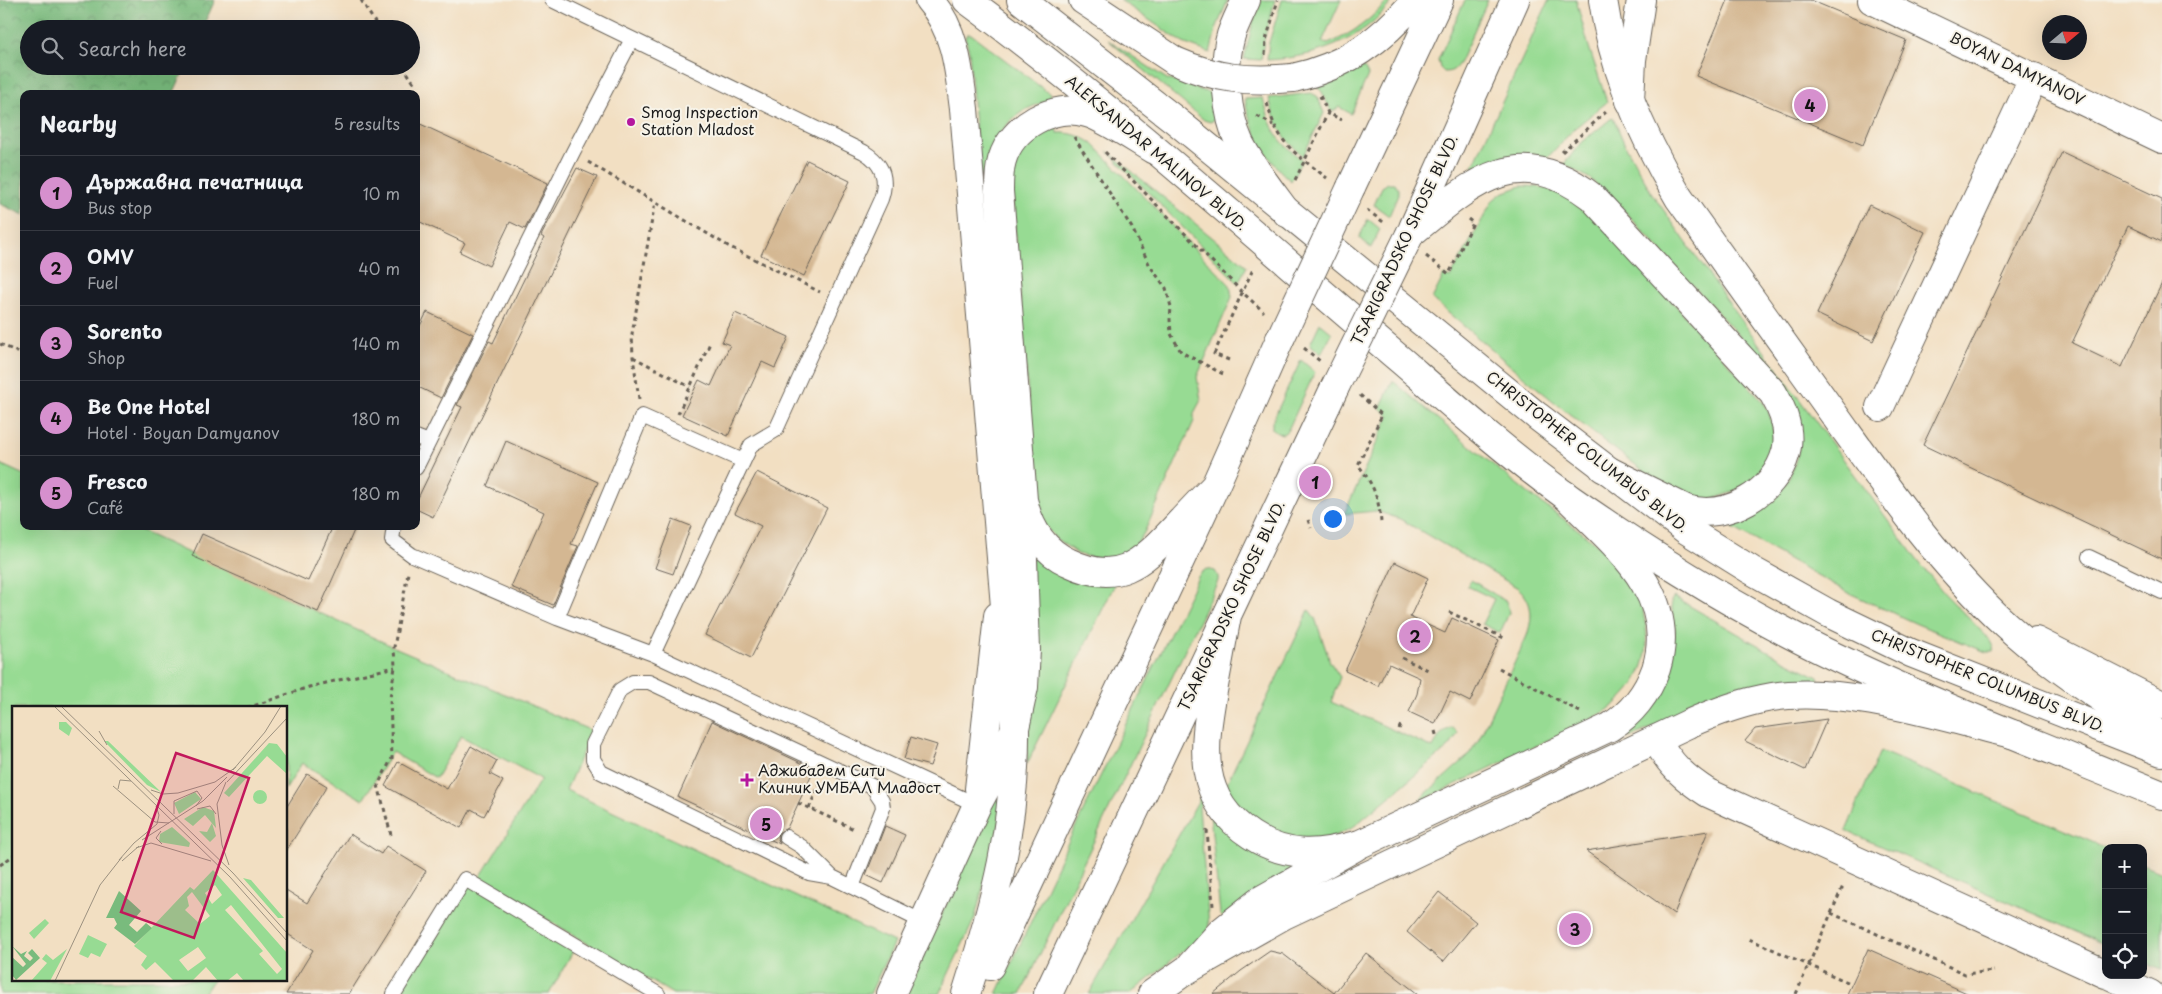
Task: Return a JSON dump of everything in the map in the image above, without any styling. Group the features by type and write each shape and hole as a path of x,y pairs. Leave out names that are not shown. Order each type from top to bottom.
{"main road":[{"path":"929,0 942,17 949,32 960,83 1015,728 1014,789 1001,872 987,928 966,994"},
{"name":"ALEKSANDAR MALINOV BLVD.","path":"967,0 1067,78 1154,150 1474,423 1565,495"},
{"path":"1021,0 1152,102 1287,213"},
{"path":"1084,0 1175,61 1204,72 1235,79 1258,80 1293,78 1325,69 1360,52 1386,32 1416,0"},
{"path":"1246,0 1231,37 1229,50 1227,90 1230,113 1240,143 1258,173 1287,213"},
{"path":"976,994 1215,486 1283,334 1439,0"},
{"name":"TSARIGRADSKO SHOSE BLVD.","path":"1048,994 1407,238 1515,0"},
{"path":"1603,0 1614,54 1620,106 1647,142 1679,198 1926,540 2005,625 2073,680 2103,701 2162,736"},
{"path":"1620,106 1632,60 1641,0"},
{"name":"BOYAN DAMYANOV","path":"1872,0 2162,138"},
{"path":"1880,407 2034,76"},
{"path":"891,994 977,805 1007,749 1015,728 1024,687 1026,650 1020,479 999,191 1002,160 1008,146 1029,123 1061,111 1075,110 1090,114 1154,150"},
{"path":"1407,238 1463,192 1497,174 1511,170 1534,170 1568,180 1592,197 1773,393 1781,406 1785,419 1786,451 1779,468 1757,494 1744,502 1722,511 1698,513 1686,509 1602,468"},
{"name":"CHRISTOPHER COLUMBUS BLVD.","path":"1287,213 1602,468 1685,529 1751,570 1828,613 1911,653 2162,752"},
{"path":"1020,479 1027,517 1042,542 1064,560 1075,566 1098,572 1111,572 1136,565 1151,553 1215,486"},
{"path":"1565,495 1680,572 1741,608 1828,653 1904,688 2162,795"},
{"path":"1179,983 1221,932 1261,900 1360,844 1610,727 1632,710 1647,690 1658,661 1662,641 1655,603 1645,581 1628,559 1565,495"},
{"path":"977,805 994,666 1002,561"},
{"path":"1227,616 1205,742 1206,768 1218,802 1235,823 1246,832 1278,849 1319,853 1360,844"},
{"path":"2005,625 2162,705"},
{"path":"1152,994 1179,983 1284,916 1701,718 1730,708 1772,697 1794,695 1866,700 2016,735"},
{"path":"1657,740 1662,751 1676,769 1685,778 1708,793 2102,973"},
{"path":"2069,757 2162,809"},
{"path":"2116,979 2150,994"}],"lane":[{"path":"552,0 864,152 880,166 885,177 885,188 881,199 776,430 751,445 652,654"},
{"path":"423,440 632,39"},
{"path":"557,618 642,416 743,461"},
{"path":"393,530 392,540 412,555 557,618 652,654 977,805"},
{"path":"2089,557 2162,592"},
{"path":"852,887 883,808 882,801 872,786 649,682 633,682 620,690 593,744 592,760 601,772 809,873 832,877 852,887 923,922"},
{"path":"786,838 802,847 832,877"},
{"path":"394,994 465,879 658,994"}],"path":[{"path":"361,0 373,20"},
{"path":"1264,60 1266,40 1278,0"},
{"path":"409,75 414,83"},
{"path":"1316,91 1328,113 1342,120"},
{"path":"1266,98 1273,125 1283,142 1407,238 1449,274 1473,223"},
{"path":"1559,156 1574,140 1620,106"},
{"path":"1294,182 1328,113"},
{"path":"1071,130 1078,145 1132,228 1150,266 1166,288 1171,307 1171,334 1181,352 1223,374"},
{"path":"1099,146 1283,334 1339,382 1382,415 1358,465 1371,480 1380,503 1381,522"},
{"path":"573,152 728,246 835,299"},
{"path":"642,416 632,357 632,334 655,202"},
{"path":"1229,360 1214,354 1254,267"},
{"path":"672,428 710,343"},
{"path":"0,344 20,353"},
{"path":"632,357 690,387"},
{"path":"1308,520 1311,528"},
{"path":"391,835 378,785 392,758 390,698 395,667 394,646 412,555"},
{"path":"1449,612 1504,638"},
{"path":"1402,658 1428,670"},
{"path":"254,706 309,686 395,667"},
{"path":"1499,668 1583,713"},
{"path":"1399,729 1402,722"},
{"path":"1435,731 1437,738"},
{"path":"809,808 823,778"},
{"path":"798,803 858,831"},
{"path":"1207,830 1213,909"},
{"path":"0,865 12,856"},
{"path":"1796,994 1843,886"},
{"path":"1831,913 1965,974 1994,971"},
{"path":"1749,939 1852,984"}],"green space":[{"path":"0,0 215,0 206,20 20,20 20,75 182,75 175,90 20,90 20,213 0,204"},
{"path":"1120,0 1228,0 1216,29 1210,53 1183,43"},
{"path":"1262,0 1275,0 1264,40 1261,60 1244,59 1253,22"},
{"path":"1282,0 1341,0 1322,42 1328,44 1353,31 1375,14 1388,0 1393,0 1368,26 1337,44 1303,55 1267,60 1269,42"},
{"path":"1465,0 1488,0 1457,67 1454,70 1444,72 1440,68 1438,60"},
{"path":"1549,0 1576,0 1607,102 1575,128 1547,158 1519,157 1504,159 1472,168"},
{"path":"967,34 971,34 1050,94 1051,97 1018,115 1003,129 993,147 985,177 1020,624 1015,624 969,51 965,37"},
{"path":"1108,40 1167,79 1213,94 1216,114 1214,120 1210,122 1204,120"},
{"path":"1364,67 1368,75 1351,114 1339,107 1331,111 1322,92 1316,86"},
{"path":"1311,93 1317,96 1324,113 1303,156 1285,137 1274,116 1269,98"},
{"path":"1263,98 1269,119 1276,133 1286,146 1302,160 1291,181 1267,154 1255,133 1247,111 1245,99"},
{"path":"1613,117 1624,143 1651,192 1723,295 1918,561 1944,593 1991,641 1994,647 1993,652 1986,652 1917,624 1849,593 1733,528 1732,524 1757,513 1770,504 1785,484 1796,459 1799,446 1799,420 1791,399 1775,375 1619,205 1589,178 1564,164 1580,144"},
{"path":"1056,125 1057,133 1075,135 1092,143 1230,285 1232,297 1197,377 1201,400 1194,413 1194,421 1144,533 1130,554 1105,561 1078,554 1055,538 1043,523 1035,485 1011,174 1018,156 1027,143"},
{"path":"1107,151 1247,266 1238,283"},
{"path":"1388,183 1394,183 1398,189 1398,195 1389,216 1374,205 1382,187"},
{"path":"1521,186 1539,187 1554,191 1584,205 1761,399 1771,419 1773,441 1769,456 1764,465 1745,485 1729,494 1698,502 1680,496 1580,423 1432,299 1444,275 1450,278 1493,200 1502,193"},
{"path":"1368,219 1380,229 1371,248 1359,238"},
{"path":"1320,323 1332,333 1321,354 1310,344"},
{"path":"1301,360 1315,372 1288,430 1283,434 1277,433 1272,429 1272,422"},
{"path":"1393,381 1528,493 1604,550 1629,579 1640,597 1647,634 1643,664 1638,677 1630,690 1607,710 1421,801 1420,799 1467,757 1479,739 1526,638 1531,611 1527,599 1518,588 1400,519 1376,511 1344,514 1389,416 1380,408"},
{"path":"0,464 20,473 20,530 139,530 394,647 592,731 566,790 894,942 870,994 673,994 479,879 541,779 461,736 436,778 392,752 363,800 302,763 288,786 288,706 12,706 12,982 212,982 204,994 0,994"},
{"path":"1032,552 1114,586 1027,764"},
{"path":"1206,569 1215,571 1218,581 1021,994 997,994 1071,836 1199,575"},
{"path":"1471,580 1507,602 1509,613 1500,633 1482,624 1494,599 1467,586"},
{"path":"1674,597 1782,659 1818,677 1819,680 1778,683 1726,694 1629,738 1625,731 1673,647 1675,630 1671,601"},
{"path":"1309,610 1315,618 1330,662 1340,677 1331,702 1433,748 1438,738 1446,731 1453,728 1458,733 1450,746 1352,828 1335,836 1318,840 1285,839 1246,817 1229,794 1226,785"},
{"path":"1880,751 2102,846 2102,943 1846,831"},
{"path":"1001,783 1009,787 975,918 939,994 906,994"},
{"path":"1201,796 1204,798 1199,807 1208,931 1130,994 1089,994"},
{"path":"1210,814 1299,865 1222,917 1220,914"},
{"path":"2147,866 2162,872 2162,970 2147,964"},
{"path":"465,879 576,946 549,994 394,994"}],"building":[{"path":"1728,0 1810,0 1906,40 1863,145 1696,76"},
{"path":"420,124 548,183 525,229 510,222 489,266 460,252 465,243 420,222"},
{"path":"2062,152 2162,199 2162,242 2128,226 2072,343 2122,367 2162,283 2162,559 1923,445"},
{"path":"807,160 850,181 804,276 761,255"},
{"path":"577,168 597,177 433,517 420,511 420,494 462,407 457,405 489,341 493,343 544,238 541,236"},
{"path":"1869,205 1925,232 1873,341 1817,314"},
{"path":"427,312 473,334 441,398 420,388 420,326"},
{"path":"735,313 789,337 775,368 762,362 728,436 682,415 699,380 711,386 730,345 722,342"},
{"path":"506,441 598,482 571,544 578,546 553,605 511,587 544,512 487,486"},
{"path":"757,472 827,508 751,658 705,635 761,526 735,513"},
{"path":"673,519 691,526 673,574 655,568"},
{"path":"331,530 354,530 318,612 192,556 202,534 308,581"},
{"path":"1395,562 1428,578 1410,617 1445,633 1452,618 1499,640 1470,702 1450,692 1435,724 1409,712 1417,694 1420,678 1389,664 1378,686 1345,671"},
{"path":"1827,719 1805,770 1745,741 1755,729"},
{"name":"Аджибадем Сити Клиник УМБАЛ Младост","path":"712,721 814,769 787,828 778,833 777,837 780,844 678,797"},
{"path":"911,737 937,745 930,766 904,759"},
{"path":"471,746 497,761 490,774 503,781 484,816 471,809 461,828 385,786 398,762 447,789"},
{"path":"307,774 327,786 288,848 288,805"},
{"path":"885,826 905,835 883,883 866,875"},
{"path":"1708,831 1674,914 1586,851"},
{"path":"350,834 381,854 386,846 426,871 349,994 286,994 313,950 288,934 288,891 307,903"},
{"path":"1439,892 1476,922 1443,962 1407,932"},
{"path":"1868,949 1969,994 1847,994"},
{"path":"1270,951 1283,954 1334,993 1366,953 1418,994 1213,994"}],"place":[{"name":"Be One Hotel","path":"1810,105"},
{"name":"Smog Inspection Station Mladost","path":"631,122"},
{"name":"Държавна печатница","path":"1315,482"},
{"name":"OMV","path":"1415,636"},
{"name":"Аджибадем Сити Клиник УМБАЛ Младост","path":"747,780"},
{"name":"Fresco","path":"766,824"},
{"name":"Sorento","path":"1575,929"}]}
